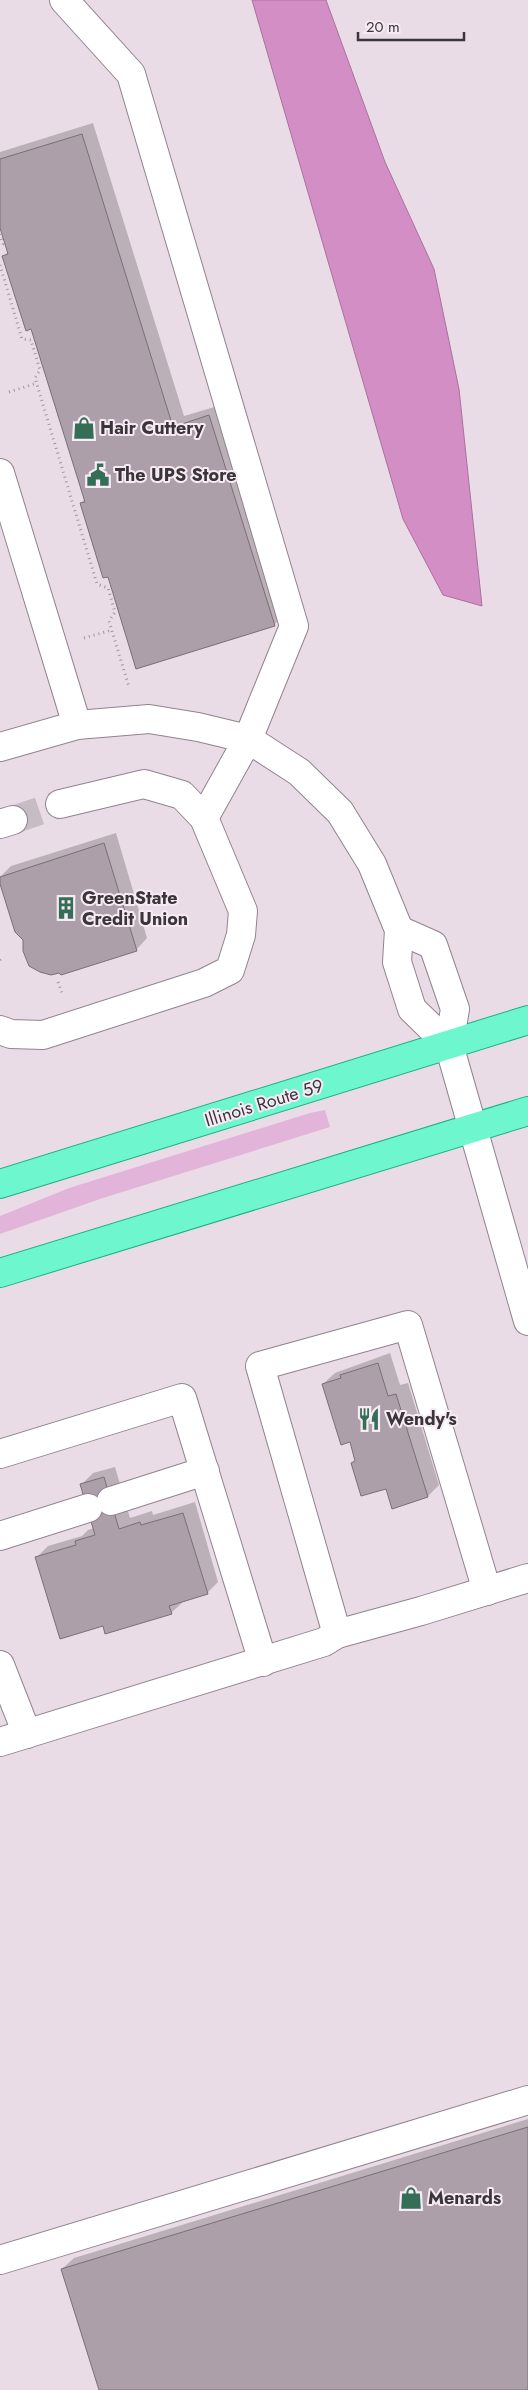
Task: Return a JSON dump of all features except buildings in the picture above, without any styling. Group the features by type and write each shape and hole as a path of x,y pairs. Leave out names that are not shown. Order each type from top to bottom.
{"main road":[{"name":"Illinois Route 59","path":"0,1184 528,1020"},
{"path":"0,1273 528,1111"}],"lane":[{"path":"64,0 131,74 294,626 248,740 204,818"},
{"path":"0,473 77,725"},
{"path":"0,747 77,725 149,719 198,727 248,740 299,772 340,812 372,864 399,930 397,962 412,1009 449,1044"},
{"path":"0,1030 11,1034 42,1035 204,984 230,970 241,935 243,911 204,818 182,795 144,784 60,804"},
{"path":"399,930 434,945 455,1009 449,1044 528,1321"},
{"path":"337,1634 260,1366 408,1326 486,1591"},
{"path":"0,1454 182,1398 263,1662"},
{"path":"0,1536 205,1471"},
{"path":"0,1742 263,1662 324,1642 337,1634 528,1578"},
{"path":"0,1665 27,1734"},
{"path":"0,2260 528,2100"}],"path":[{"path":"0,234 3,244 0,246"},
{"path":"0,265 22,339 31,340 34,348 40,370 35,378 97,584 108,588 115,612 109,621 129,687"},
{"path":"9,392 37,383"},
{"path":"82,638 112,630"}],"shaded area":[{"path":"252,0 326,0 385,162 434,269 459,389 482,606 443,595 403,519"},
{"path":"325,1110 330,1127 103,1198 0,1234 0,1216 69,1188 310,1113"}],"tunnel":[{"path":"13,820 60,804"}],"place":[{"name":"Hair Cuttery","path":"84,428"},
{"name":"The UPS Store","path":"98,475"},
{"name":"GreenState Credit Union","path":"66,908"},
{"name":"Wendy's","path":"369,1419"},
{"name":"Menards","path":"411,2198"}]}
